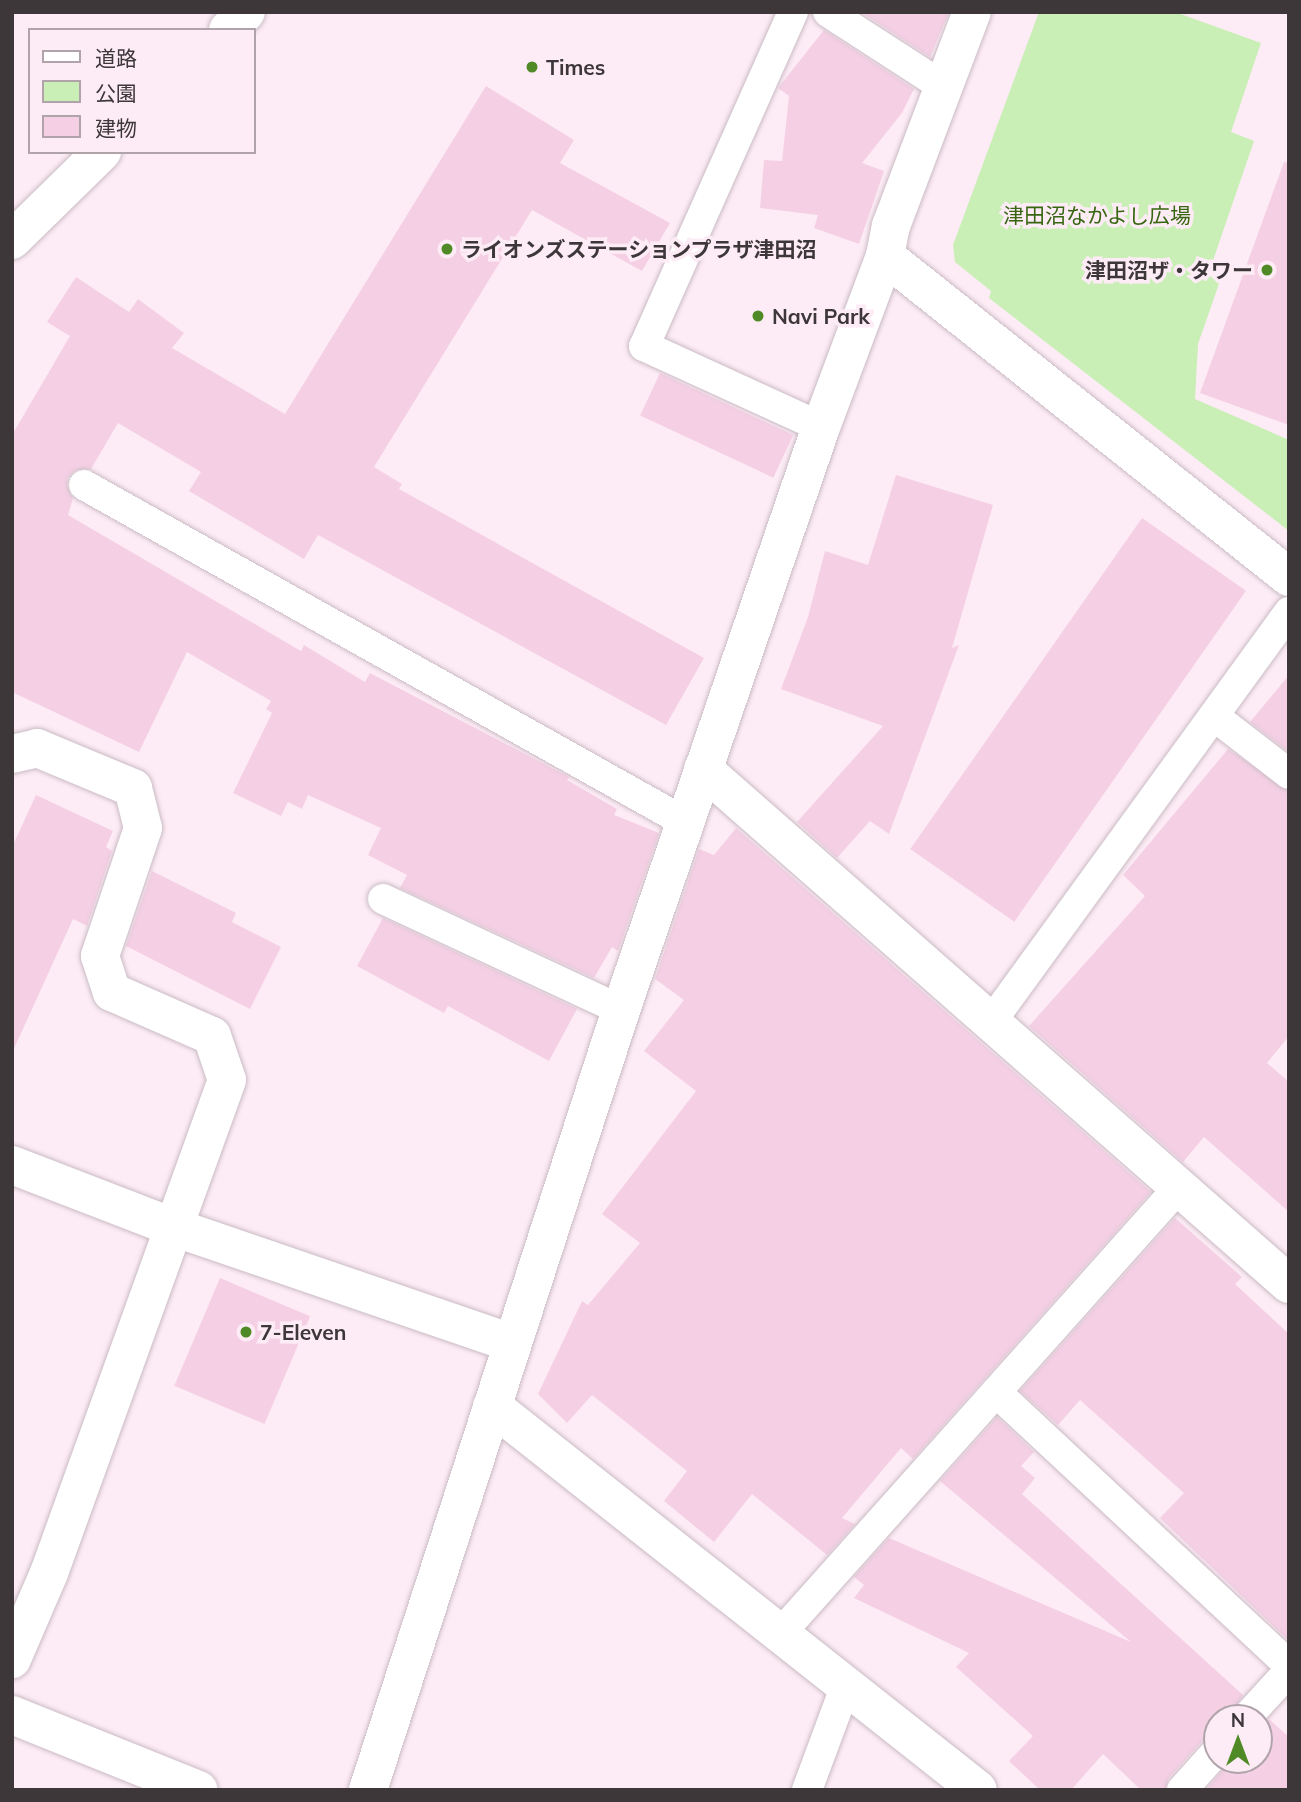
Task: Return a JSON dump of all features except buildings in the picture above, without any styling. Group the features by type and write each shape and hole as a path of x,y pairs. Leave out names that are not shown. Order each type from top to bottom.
{"street":[{"path":"230,28 246,12"},
{"path":"368,1790 621,1010 821,427 885,256 891,226 972,12"},
{"path":"12,240 100,154"},
{"path":"885,256 1289,577"},
{"path":"12,754 37,748 132,788 143,828 100,956 112,992 212,1036 227,1080 49,1573 12,1659"},
{"path":"703,769 1289,1284"},
{"path":"12,1165 173,1227 512,1343"},
{"path":"492,1406 978,1790"},
{"path":"12,1715 134,1778 199,1790"}],"lane":[{"path":"793,12 644,346 821,427"},
{"path":"828,12 944,87"},
{"path":"84,485 685,822"},
{"path":"991,1022 1289,612"},
{"path":"1214,716 1289,774"},
{"path":"383,899 621,1010"},
{"path":"780,1633 1179,1187"},
{"path":"996,1392 1289,1668 1258,1704"},
{"path":"807,1790 846,1685"},
{"path":"1182,1790 1203,1767"}],"green space":[{"name":"津田沼なかよし広場","path":"1039,12 1175,12 1261,43 1231,132 1254,141 1208,275 1220,281 1198,344 1195,399 1289,440 1289,531 989,298 991,291 955,262 953,245"}],"place":[{"name":"Times","path":"532,67"},
{"name":"ライオンズステーションプラザ津田沼","path":"447,249"},
{"name":"津田沼ザ・タワー","path":"1267,270"},
{"name":"Navi Park","path":"758,316"},
{"name":"7-Eleven","path":"246,1332"}]}
